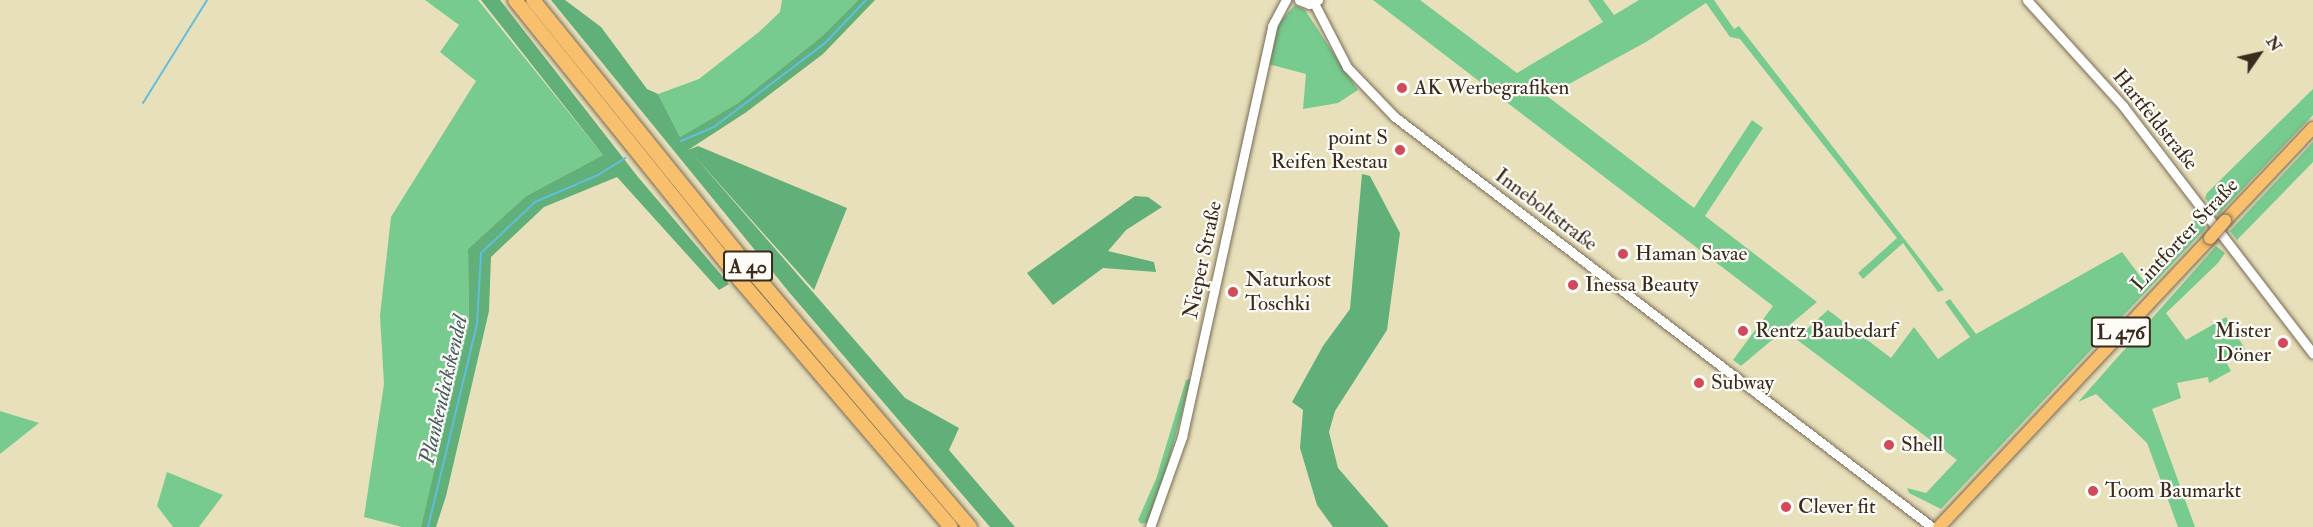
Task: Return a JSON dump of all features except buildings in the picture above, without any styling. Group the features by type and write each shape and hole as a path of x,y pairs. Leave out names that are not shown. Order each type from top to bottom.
{"highway":[{"name":"A 40","path":"515,0 732,270 951,527"},
{"name":"A 40","path":"533,0 743,261 970,527"}],"main road":[{"name":"Lintforter Straße","path":"1939,527 2313,128"}],"street":[{"name":"Nieper Straße","path":"1150,527 1182,437 1272,26 1286,0"},
{"path":"1299,0 1316,1"},
{"name":"Hartfeldstraße","path":"2027,0 2123,106 2313,354"},
{"name":"Inneboltstraße","path":"1316,1 1347,67 1395,117 1932,527"}],"green space":[{"path":"425,0 478,0 603,155 526,196 468,249 469,324 456,389 421,527 402,527 364,517 384,384 380,316 391,217 476,81 440,52 459,25"},
{"path":"481,0 500,0 638,177 729,284 719,290 617,177 544,207 491,257 489,311 446,496 436,527 421,527 469,324 468,249 526,196 603,155"},
{"path":"551,0 565,0 601,27 647,89 658,94 680,137 738,103 821,37 858,0 875,0 823,54 745,113 688,150 698,146 847,208 814,290 690,151 905,398 959,428 949,450 1015,527 990,527 789,292"},
{"path":"782,0 858,0 821,37 738,103 680,137 658,94 699,79 759,32 780,12"},
{"path":"1373,0 1420,0 1517,73 1603,22 1588,0 1603,0 1614,15 1639,0 1714,0 1734,29 1739,26 1944,290 1938,292 1903,243 1863,279 1858,273 1897,238 1740,39 1730,37 1706,3 1646,42 1547,96 1694,208 1752,120 1763,128 1705,216 1817,302 1741,366 1733,360 1773,306"},
{"path":"1295,5 1305,10 1358,90 1338,103 1303,109 1306,74 1268,64 1276,26"},
{"path":"2313,89 2313,115 2218,215 2205,198 2207,193"},
{"path":"2313,142 2313,162 2237,240 2230,231"},
{"path":"1362,174 1370,176 1400,233 1387,330 1335,411 1329,432 1338,468 1389,527 1333,527 1317,505 1300,448 1303,410 1292,402 1323,346 1350,309"},
{"path":"1135,196 1148,197 1162,207 1126,230 1108,251 1154,262 1156,272 1103,268 1053,305 1027,273"},
{"path":"2198,217 2206,228 1941,509 1909,493 1907,488 1926,493 1957,460 1796,339 1828,310 1891,358 1914,327 1938,359 1970,337 1945,302 1950,299 1976,334 2122,252 2143,280"},
{"path":"2216,246 2225,253 2218,263 2166,313 2186,340 2226,317 2245,349 2225,360 2231,371 2209,383 2208,377 2177,383 2181,398 2152,409 2195,527 2178,527 2147,443 2096,394 2078,402"},
{"path":"1191,379 1163,482 1148,522 1141,524 1138,520 1156,479 1186,380"},
{"path":"0,411 39,423 0,454"},
{"path":"167,472 223,495 199,527 173,527 157,506"}],"waterway":[{"path":"143,103 207,0"},
{"name":"Plankendickskendel","path":"681,141 714,127 825,43 866,0"},
{"name":"Plankendickskendel","path":"428,527 477,325 481,253 535,202 598,175 625,158"}],"place":[{"name":"AK Werbegrafiken","path":"1402,88"},
{"name":"point S Reifen Restau","path":"1400,150"},
{"name":"Haman Savae","path":"1623,254"},
{"name":"Inessa Beauty","path":"1573,285"},
{"name":"Naturkost Toschki","path":"1233,292"},
{"name":"Rentz Baubedarf","path":"1743,331"},
{"name":"Mister Döner","path":"2283,343"},
{"name":"Subway","path":"1699,383"},
{"name":"Shell","path":"1889,445"},
{"name":"Toom Baumarkt","path":"2093,491"},
{"name":"Clever fit","path":"1786,507"}]}
